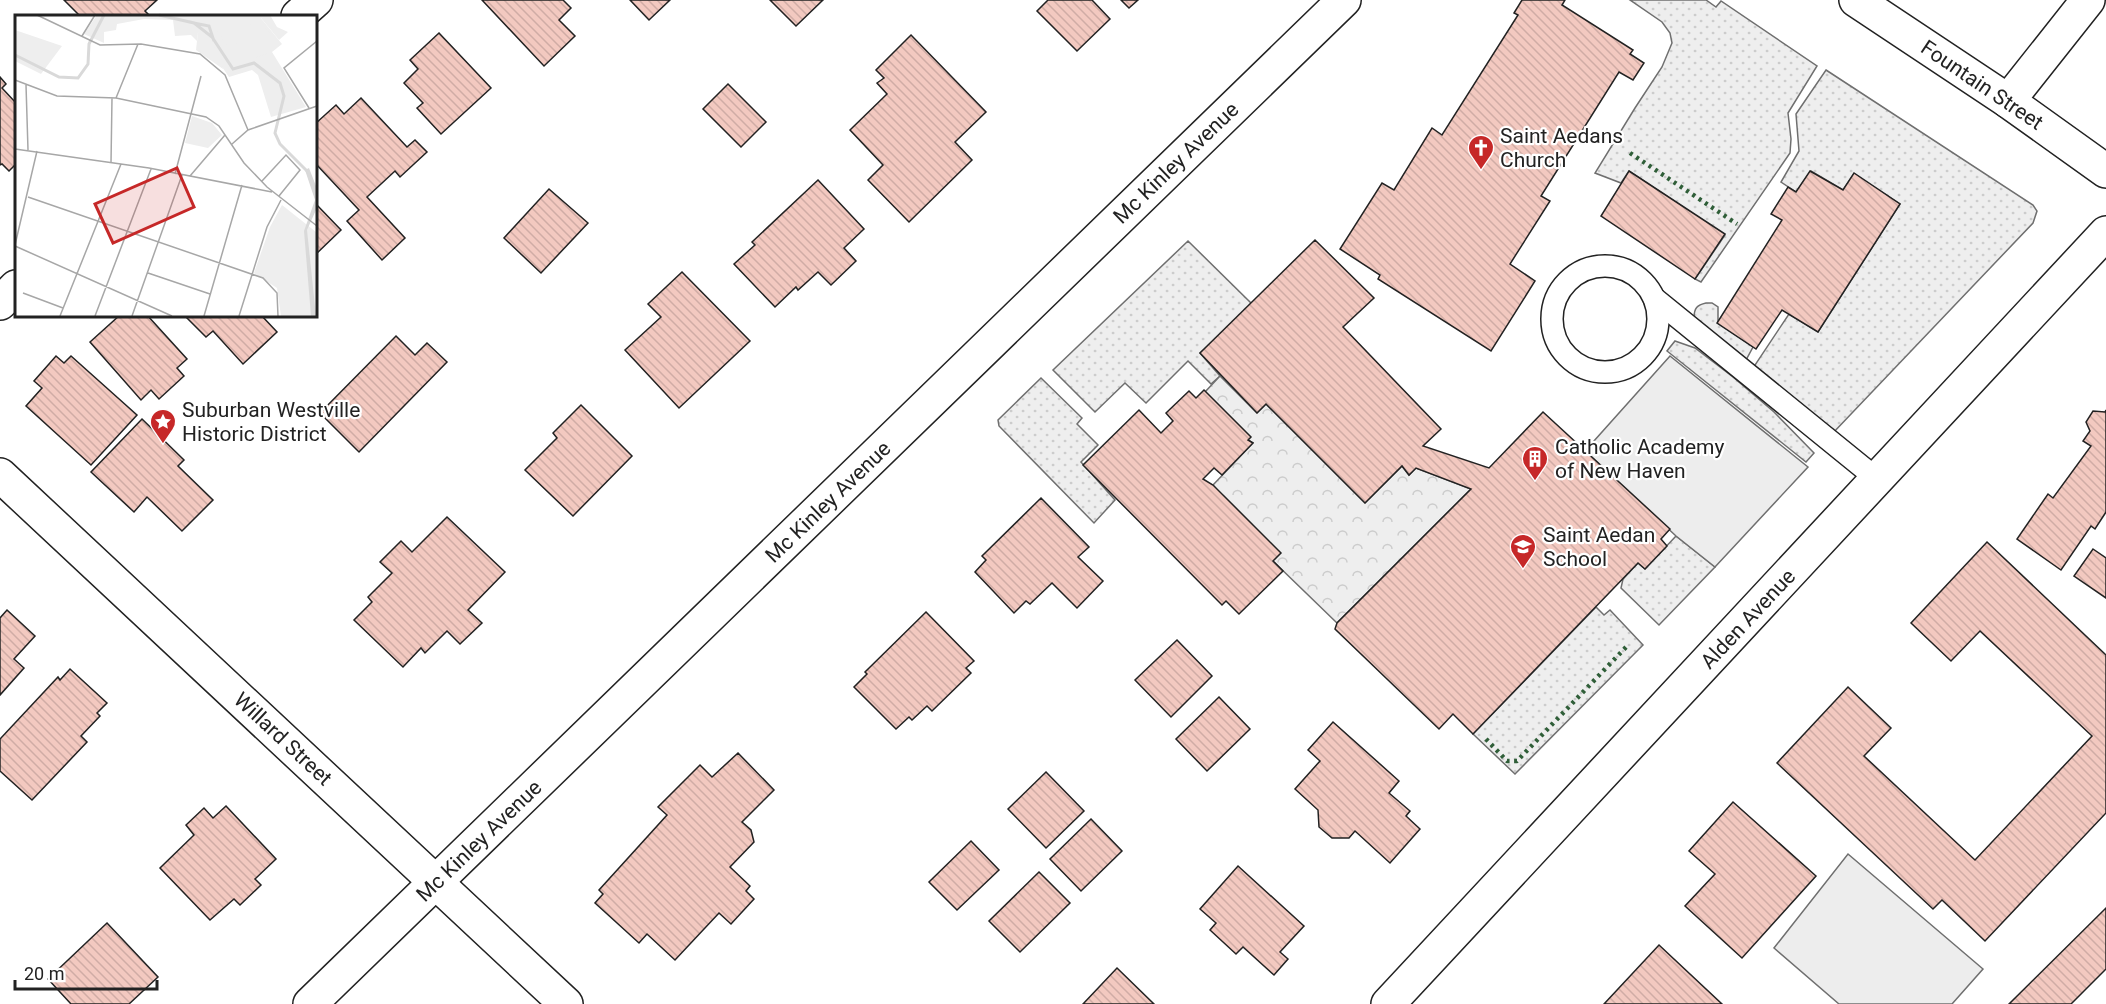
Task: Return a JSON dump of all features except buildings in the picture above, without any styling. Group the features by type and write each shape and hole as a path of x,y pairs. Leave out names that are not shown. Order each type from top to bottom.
{"street":[{"path":"299,15 316,0"},
{"name":"Mc Kinley Avenue","path":"310,1004 1344,0"},
{"name":"Fountain Street","path":"1856,0 2008,101 2106,171"},
{"path":"2008,101 2088,0"},
{"name":"Alden Avenue","path":"1388,1004 2106,233"},
{"path":"0,303 15,288"},
{"name":"Willard Street","path":"0,475 566,1004"}],"lane":[{"path":"1654,298 1658,315 1656,334 1649,350 1636,363 1612,372 1603,373 1585,369 1569,360 1558,345 1552,328 1552,311 1557,295 1567,281 1581,272 1598,267 1615,267 1631,273 1644,283 1654,298 1877,480"}],"green space":[{"path":"1630,0 1706,0 1716,7 1721,1 1817,66 1788,113 1790,153 1701,282 1695,279 1725,235 1629,171 1621,183 1595,173 1662,67 1672,43 1670,33 1662,22"},
{"path":"1826,70 2033,205 2037,211 2033,223 1832,434 1753,368 1789,314 1818,332 1900,204 1854,174 1843,190 1811,171 1796,192 1781,182 1799,151 1796,114"},
{"path":"1188,241 1252,304 1200,353 1220,376 1211,384 1188,361 1146,403 1125,383 1095,412 1053,370"},
{"path":"1706,303 1712,303 1718,307 1718,323 1753,347 1746,360 1694,318 1697,308"},
{"path":"1675,341 1695,348 1733,377 1774,412 1814,453 1806,462 1667,351"},
{"path":"1220,376 1257,413 1266,404 1365,503 1402,466 1409,475 1416,468 1471,489 1337,623 1273,561 1213,485 1253,443 1248,440 1250,437 1205,392"},
{"path":"1041,378 1082,418 1077,424 1098,445 1081,462 1115,500 1094,523 999,426 998,420"},
{"path":"1676,536 1715,567 1659,625 1621,588 1623,579 1638,563 1645,569"},
{"path":"1596,607 1604,615 1610,610 1643,645 1515,774 1473,734"}],"shaded area":[{"path":"1670,356 1808,467 1715,567 1676,536 1585,451"},
{"path":"1848,854 1983,969 1952,1004 1839,1004 1774,948"}],"hedge":[{"path":"1630,153 1737,224"},
{"path":"1486,739 1507,761 1517,761 1629,644"}],"place":[{"name":"Saint Aedans Church","path":"1481,171"},
{"name":"Suburban Westville Historic District","path":"163,445"},
{"name":"Catholic Academy of New Haven","path":"1535,482"},
{"name":"Saint Aedan School","path":"1523,570"}]}
